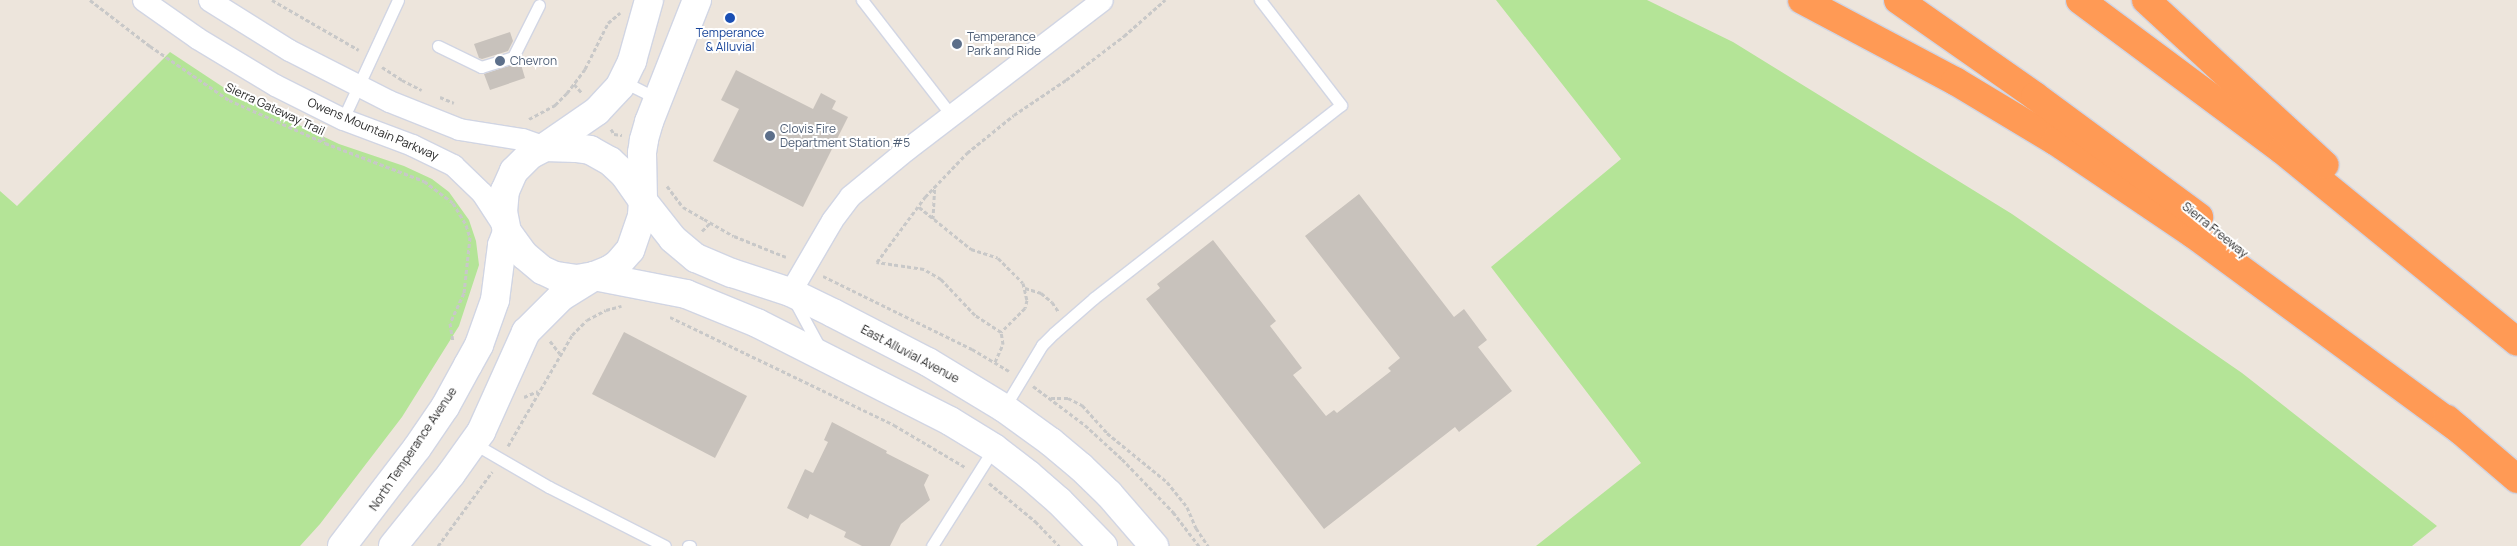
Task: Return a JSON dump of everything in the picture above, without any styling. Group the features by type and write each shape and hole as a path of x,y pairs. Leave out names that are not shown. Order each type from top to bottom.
{"highway":[{"path":"1802,0 1955,81 2055,141 2193,234 2460,430"},
{"name":"Sierra Freeway","path":"1898,0 2182,204 2460,430 2517,479"},
{"path":"2080,0 2282,150 2517,342"},
{"path":"2146,0 2317,156 2392,238"}],"main road":[{"path":"649,0 632,61 622,82 597,111 521,163 509,180 503,212 507,232 524,255 542,270 568,279 594,276 686,294 757,323 950,421 994,448 1059,500 1104,546"},
{"path":"393,546 473,443 496,402 526,332 561,297 594,276 618,264 630,250 638,232 643,201 642,153 649,122 698,0"},
{"path":"545,148 576,148 590,150 602,156 624,174 643,201"},
{"name":"East Alluvial Avenue","path":"643,201 674,239 696,258 732,273 790,292 928,362 1004,408 1051,442 1081,467 1108,494 1154,546"},
{"name":"North Temperance Avenue","path":"342,546 417,448 445,407 479,345 495,300 502,245 507,232"}],"street":[{"name":"Owens Mountain Parkway","path":"142,0 239,65 342,118 412,145 453,165 478,188 507,232"},
{"path":"209,0 289,50 357,86 459,128 522,139 545,148"},
{"path":"790,292 832,220 845,202 907,149 1102,0"}],"lane":[{"path":"342,118 398,0"},
{"path":"862,0 952,116"},
{"path":"1004,408 1042,345 1067,321 1342,105 1260,0"},
{"path":"438,46 481,67 513,57 539,5"},
{"path":"622,82 658,99"},
{"path":"790,292 825,358"},
{"path":"473,443 549,488 666,546"},
{"path":"932,546 994,448"}],"path":[{"name":"Sierra Gateway Trail","path":"90,0 150,46 229,100 325,143 424,181 453,203 470,237 464,293 450,323"},
{"path":"995,362 1003,344 1001,332 976,315 933,272 877,262 935,186 988,134 1066,80 1124,36 1165,0"},
{"path":"527,120 555,104 567,92 585,69 608,23"},
{"path":"666,179 667,186 683,207 734,236 785,257"},
{"path":"933,219 935,186"},
{"path":"919,207 971,249 998,258 1012,270 1025,288 1026,300 1024,308 1001,332"},
{"path":"827,278 1006,369"},
{"path":"1025,288 1032,289 1046,298 1067,321"},
{"path":"538,391 564,346 582,325 606,310 625,305"},
{"path":"663,314 894,425 977,474 1035,521 1059,546"},
{"path":"1036,388 1122,459 1173,512 1199,546"},
{"path":"1050,398 1068,398 1082,405 1106,433 1167,482 1187,507 1196,528 1208,546"}],"green space":[{"path":"1496,0 1647,0 1733,42 2012,214 2242,373 2437,526 2412,546 1536,546 1641,463 1491,267 1621,159"},
{"path":"170,52 232,93 339,144 404,166 432,179 449,192 469,220 476,241 479,265 459,326 402,417 320,524 300,546 0,546 0,191 17,206"}],"building":[{"path":"510,32 513,41 508,51 482,59 479,58 474,44"},
{"path":"520,61 525,78 490,90 484,74"},
{"path":"736,70 813,109 821,93 836,101 832,109 848,117 803,207 713,161 739,109 721,100"},
{"path":"1359,194 1454,317 1464,309 1487,340 1478,347 1512,391 1459,432 1455,427 1324,529 1146,299 1160,288 1157,284 1213,240 1276,321 1270,326 1302,368 1293,375 1326,416 1334,410 1337,413 1391,371 1388,368 1400,358 1305,236"},
{"path":"624,332 747,396 715,458 592,394"},
{"path":"832,422 929,475 924,485 930,500 901,524 890,546 862,546 844,537 846,532 810,514 808,519 787,508 805,469 813,473 828,442 824,440"}],"place":[{"name":"Temperance & Alluvial","path":"730,18"},
{"name":"Temperance Park and Ride","path":"957,44"},
{"name":"Chevron","path":"500,61"},
{"name":"Clovis Fire Department Station #5","path":"770,136"}]}
